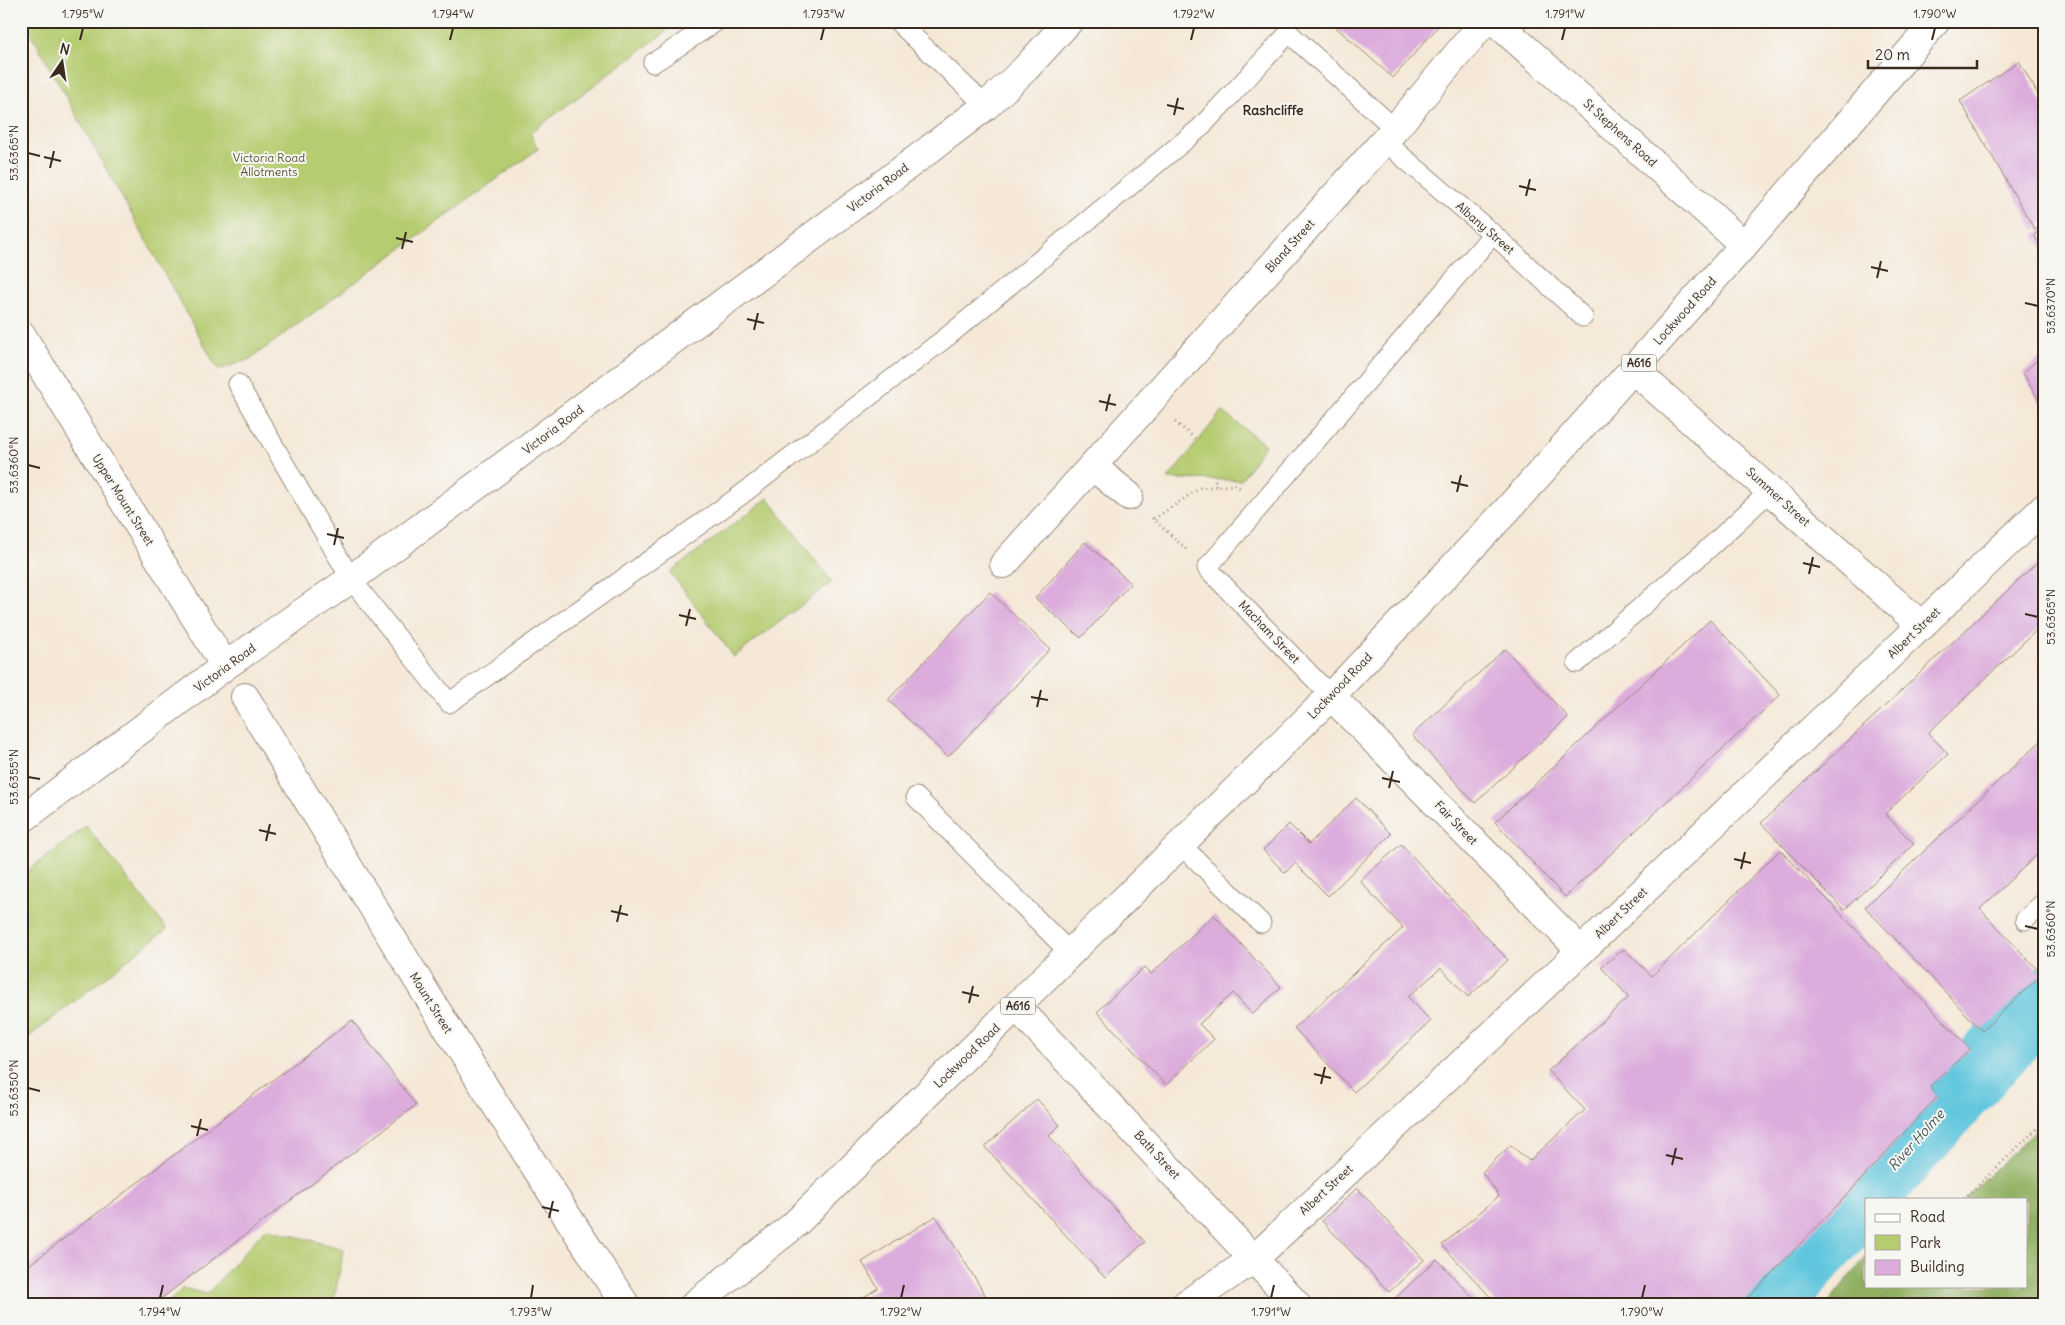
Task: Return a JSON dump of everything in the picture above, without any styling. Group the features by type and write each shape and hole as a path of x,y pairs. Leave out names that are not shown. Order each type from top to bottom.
{"street":[{"name":"Victoria Road","path":"21,820 225,666 351,579 986,106 1026,68 1069,21"},
{"name":"Bland Street","path":"1004,564 1390,135 1485,21"},
{"name":"St Stephens Road","path":"1495,21 1744,245"},
{"name":"Lockwood Road","path":"695,1304 793,1226 1331,696 1506,510 1633,369 1744,245 1936,21"},
{"name":"Upper Mount Street","path":"21,334 225,666"},
{"name":"Summer Street","path":"1633,369 1922,626"},
{"path":"1092,466 1129,496"},
{"name":"Albert Street","path":"1186,1304 1254,1258 1581,951 2044,508"},
{"name":"Fair Street","path":"1331,696 1581,951"},
{"name":"Mount Street","path":"246,697 408,965 541,1178 625,1304"},
{"name":"Bath Street","path":"1017,1007 1296,1304"}],"lane":[{"path":"653,63 716,21"},
{"path":"897,21 986,106"},
{"name":"Albany Street","path":"351,579 449,703 741,495 948,336 1200,128 1288,33 1390,135 1583,317"},
{"path":"1207,568 1493,234"},
{"path":"238,384 351,579"},
{"path":"1577,663 1710,547 1770,491"},
{"name":"Macham Street","path":"1207,568 1331,696"},
{"path":"916,797 1071,954"},
{"path":"1181,845 1260,923"},
{"path":"2025,920 2044,902"}],"path":[{"path":"1215,480 1216,486"},
{"path":"1154,519 1200,488 1235,485 1264,501"},
{"path":"1129,496 1207,568"},
{"path":"1965,1198 2044,1122"},
{"path":"1877,1304 1889,1288"}],"green space":[{"name":"Victoria Road Allotments","path":"24,21 680,21 530,133 538,149 250,359 218,370"},
{"path":"1222,411 1265,445 1241,480 1168,479"},
{"path":"768,498 832,582 734,657 670,572"},
{"path":"86,826 167,929 21,1043 21,876"},
{"path":"2044,1122 2044,1304 1827,1304 1865,1257 1865,1288 2028,1288 2028,1198 1965,1198"},
{"path":"266,1228 344,1249 333,1304 167,1304 183,1288 207,1294"}],"building":[{"path":"1329,21 1443,21 1393,78"},
{"path":"2019,61 2044,105 2044,220 2035,230 1960,101"},
{"path":"2044,226 2044,252 2034,235"},
{"path":"2044,354 2044,410 2023,373"},
{"path":"1085,542 1131,583 1081,638 1035,598"},
{"path":"2044,556 2044,623 1928,733 1948,754 1885,814 1914,844 1844,910 1761,823"},
{"path":"990,592 1050,649 948,757 888,700"},
{"path":"1710,620 1780,695 1565,897 1495,822"},
{"path":"1505,649 1568,717 1475,803 1412,735"},
{"path":"2044,738 2044,848 1980,909 2042,974 1982,1031 1865,907"},
{"path":"1356,798 1391,834 1328,896 1295,863 1285,873 1263,850 1289,824 1309,844"},
{"path":"1401,844 1508,960 1468,997 1441,968 1408,997 1431,1021 1354,1092 1294,1028 1403,928 1360,881"},
{"path":"1780,850 1970,1049 1930,1086 1937,1097 1831,1212 1742,1304 1497,1304 1442,1245 1499,1196 1482,1172 1511,1145 1529,1161 1585,1110 1548,1071 1629,997 1601,967 1624,949 1652,976"},
{"path":"1214,915 1281,987 1252,1014 1233,993 1199,1024 1214,1039 1166,1085 1097,1012 1144,967 1151,974"},
{"path":"352,1020 416,1105 154,1304 21,1304 21,1271"},
{"path":"1037,1099 1060,1125 1049,1136 1145,1242 1105,1278 985,1147"},
{"path":"1357,1188 1424,1260 1389,1292 1322,1221"},
{"path":"936,1216 991,1304 853,1304 878,1288 862,1262"},
{"path":"1437,1259 1478,1304 1389,1304"}],"waterway":[{"name":"River Holme","path":"1769,1304 2044,999"}],"district":[{"name":"Rashcliffe","path":"1273,110"}]}
